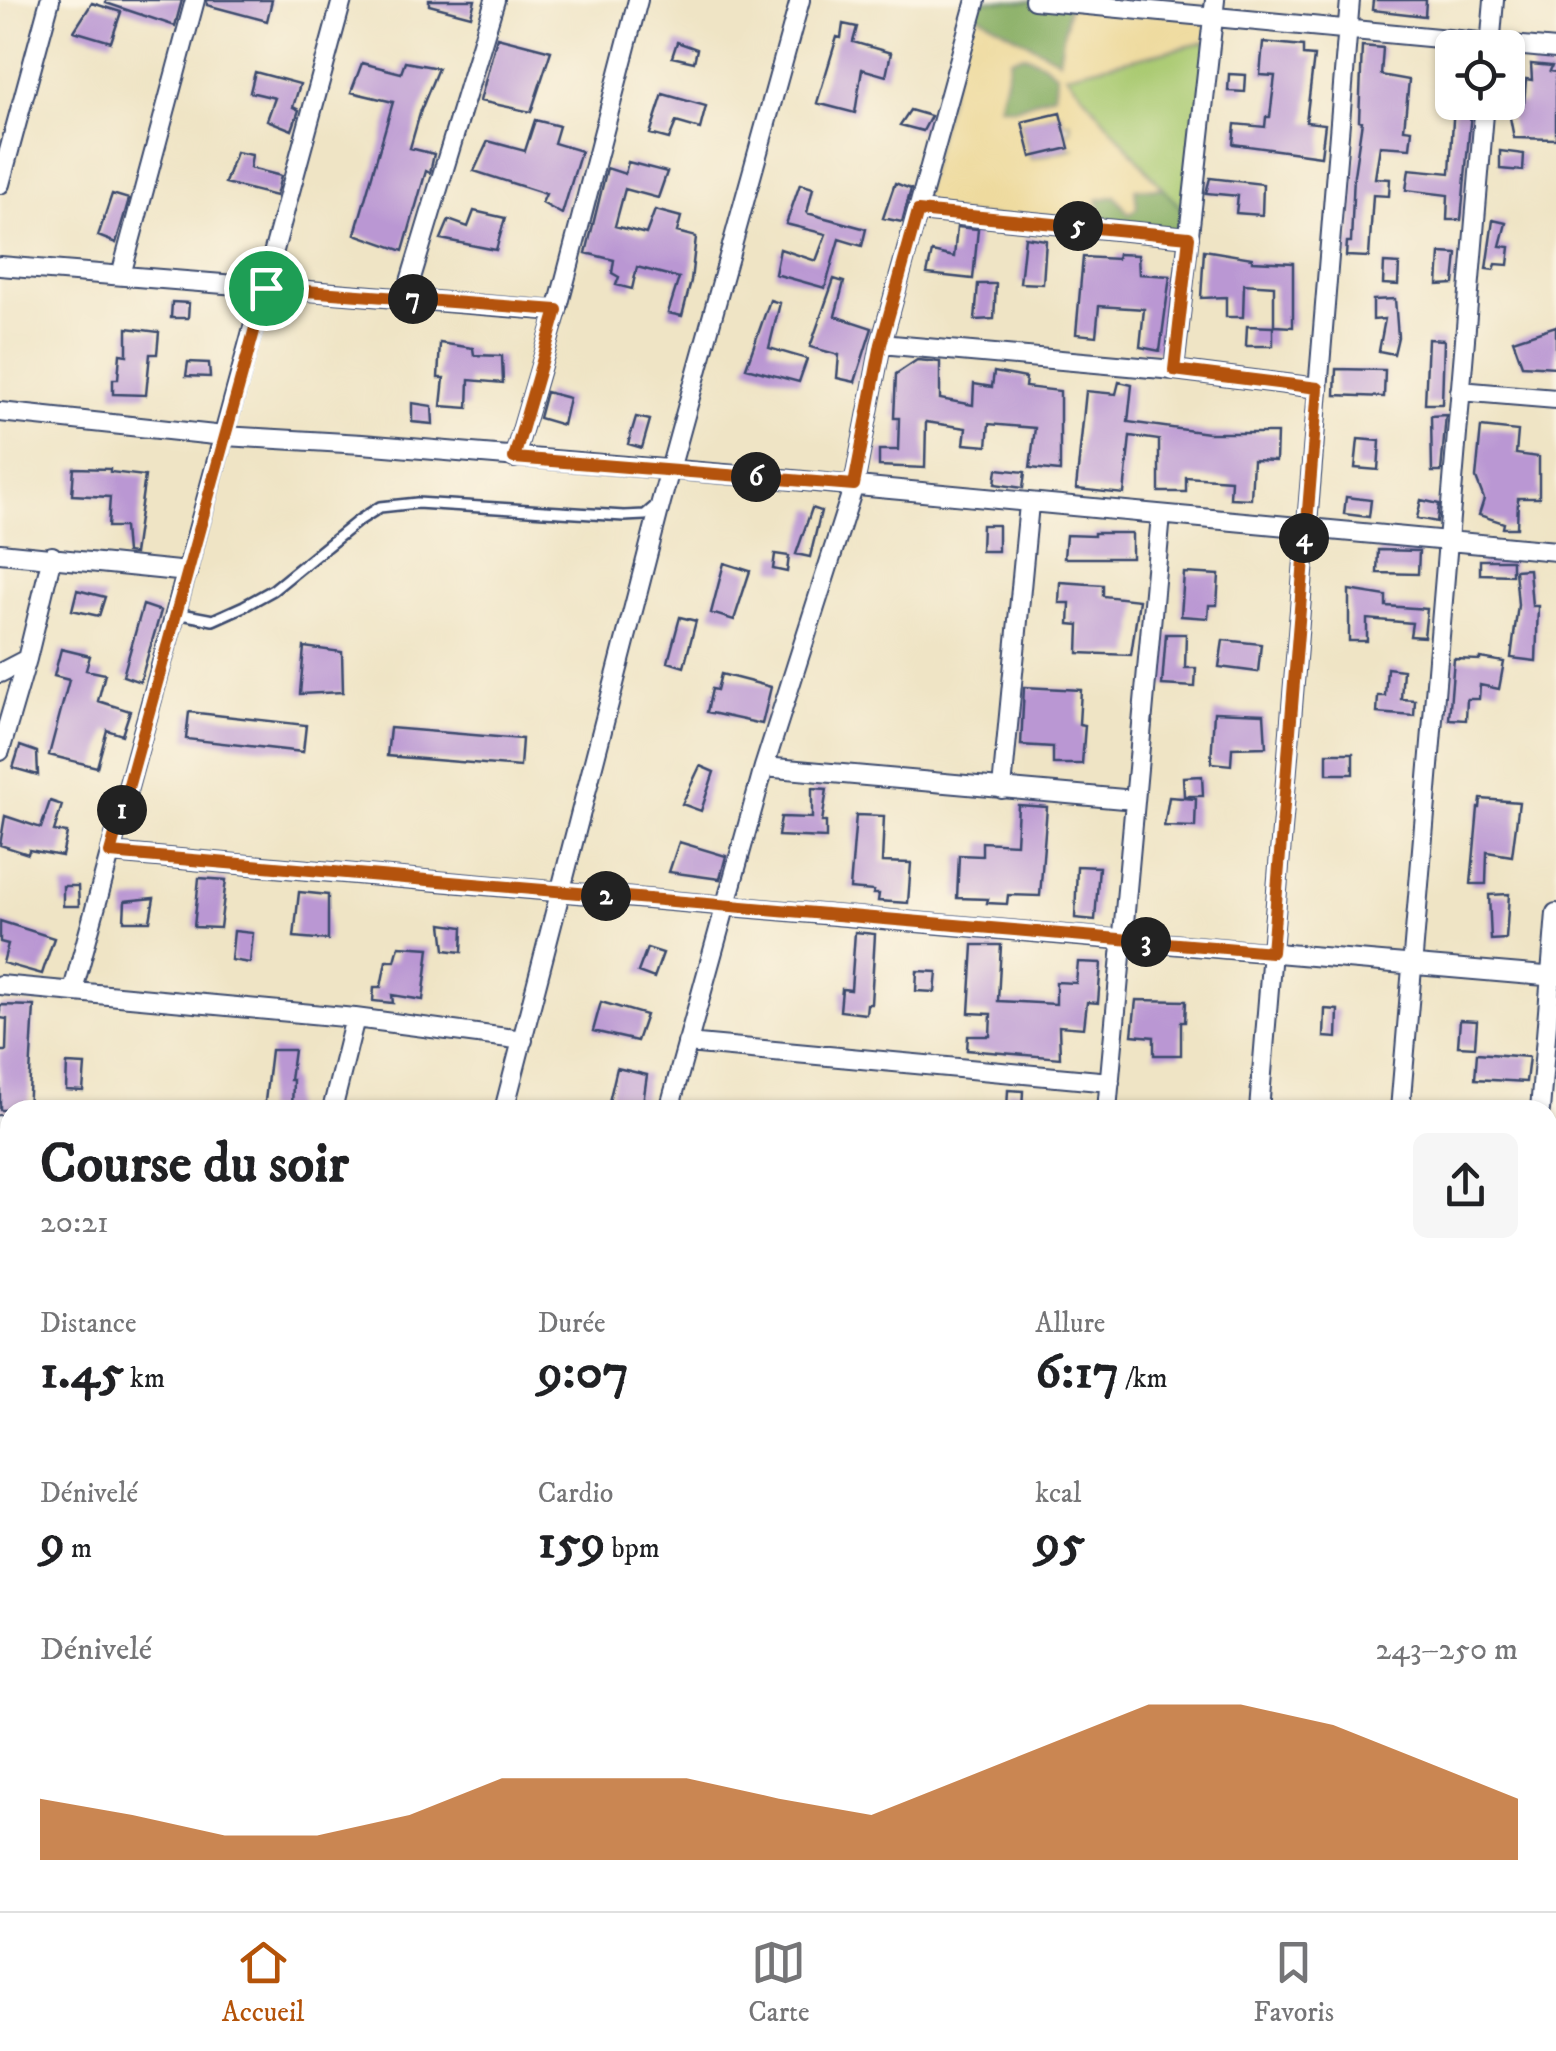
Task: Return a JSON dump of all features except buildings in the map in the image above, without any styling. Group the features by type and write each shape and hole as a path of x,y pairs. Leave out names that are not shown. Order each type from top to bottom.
{"street":[{"path":"0,184 50,0"},
{"path":"121,275 196,0"},
{"path":"73,990 342,0"},
{"path":"406,298 495,0"},
{"path":"514,458 638,0"},
{"path":"507,1100 661,502 800,0"},
{"path":"671,1100 764,766 854,485 881,344 976,0"},
{"path":"1034,0 1214,8 1348,30 1435,39"},
{"path":"1259,1100 1350,0"},
{"path":"1491,30 1494,0"},
{"path":"1174,370 1214,8"},
{"path":"1525,48 1556,50"},
{"path":"1401,1100 1483,120"},
{"path":"918,211 1189,237"},
{"path":"0,266 557,310"},
{"path":"881,344 1174,370 1318,388"},
{"path":"1460,392 1556,398"},
{"path":"0,412 224,436 854,485 1556,551"},
{"path":"1002,789 1029,504"},
{"path":"1108,1100 1161,516"},
{"path":"0,553 188,572"},
{"path":"0,751 52,556"},
{"path":"0,673 27,659"},
{"path":"764,766 1135,800"},
{"path":"110,853 1554,977"},
{"path":"1541,1100 1554,977 1556,913"},
{"path":"0,985 355,1018 523,1040"},
{"path":"334,1100 355,1018"},
{"path":"687,1043 1110,1082"}],"lane":[{"path":"176,612 213,620 244,606 273,590 358,520 380,508 417,503 624,516 645,515 661,502"}],"green space":[{"path":"976,0 1069,3 1060,61 972,12"},
{"path":"1211,41 1191,218 1065,74"},
{"path":"1025,55 1057,74 1054,94 1015,108 999,106 1011,57"},
{"path":"1162,188 1191,218 1189,237 1109,229 1096,200 1134,189"}],"sand":[{"path":"1069,3 1214,17 1211,41 1066,74 1162,188 1135,189 1137,208 1129,214 1115,196 1097,200 1109,229 1093,227 1087,215 1085,224 918,211 972,12 1059,60","holes":["1025,55 1057,74 1054,94 1015,108 999,106 1011,58","1060,113 1063,123 1070,122 1071,130 1065,132 1069,148 1075,148 1031,159 1020,123"]}],"route":[{"path":"918,211 1189,237 1174,370 1318,388 1272,952 110,853 266,288 557,310 514,458 854,485 881,344 918,211"}]}
